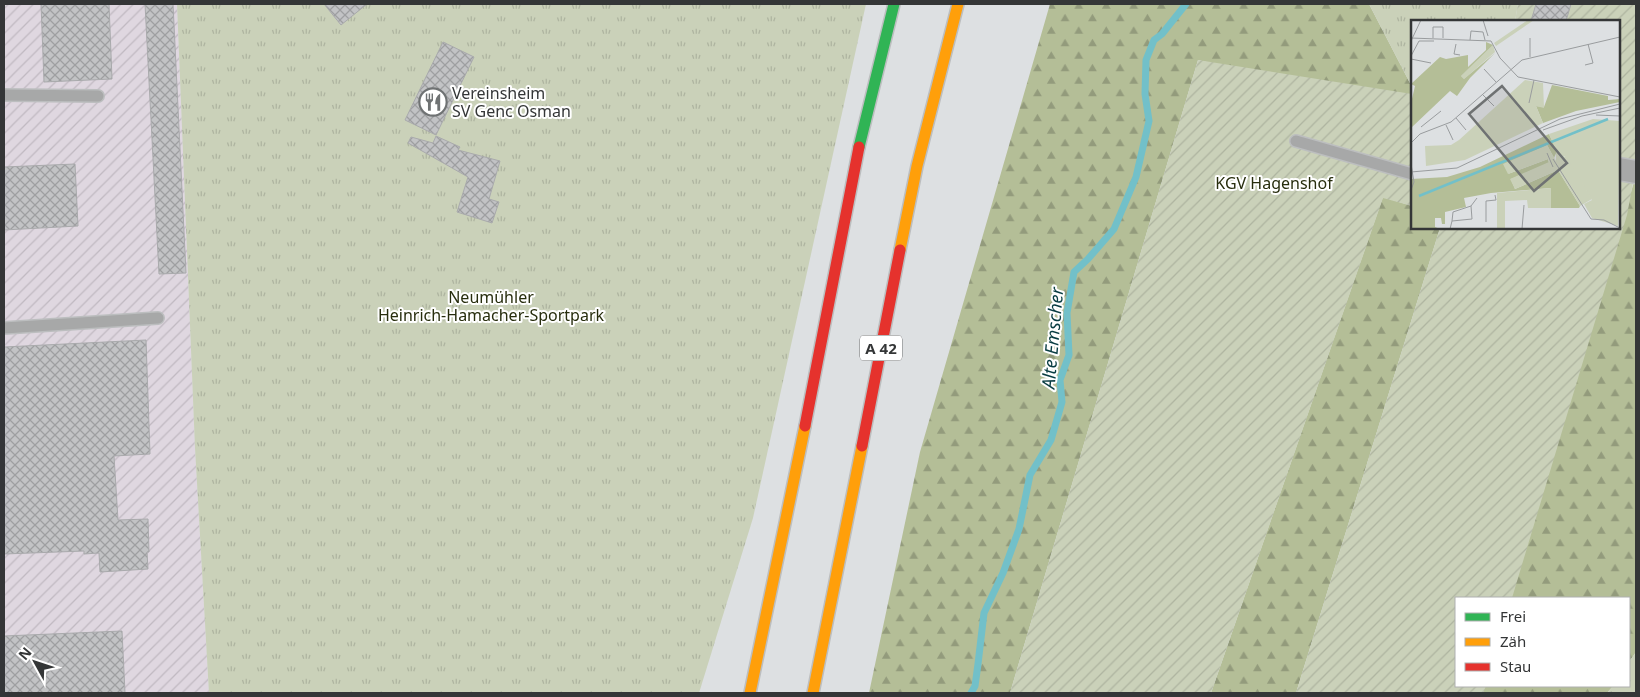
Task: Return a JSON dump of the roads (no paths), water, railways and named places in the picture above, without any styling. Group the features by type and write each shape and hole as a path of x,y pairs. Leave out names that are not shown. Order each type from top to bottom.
{"highway":[{"path":"750,693 788,513 857,157 894,4"},
{"name":"A 42","path":"813,693 917,166 958,4"}],"street":[{"path":"1620,169 1636,172"}],"lane":[{"path":"4,96 98,96"},
{"path":"1296,141 1411,174"},
{"path":"4,328 158,318"}],"waterway":[{"name":"Alte Emscher","path":"971,693 975,686 984,613 1003,573 1019,529 1030,475 1051,440 1062,402 1060,380 1069,355 1067,313 1074,272 1114,229 1136,177 1149,121 1145,94 1146,60 1154,40 1162,34 1186,4"}],"place":[{"name":"Vereinsheim SV Genc Osman","path":"433,102"}],"park label":[{"name":"KGV Hagenshof","path":"1274,183"},
{"name":"Neumühler Heinrich-Hamacher-Sportpark","path":"491,306"}]}
